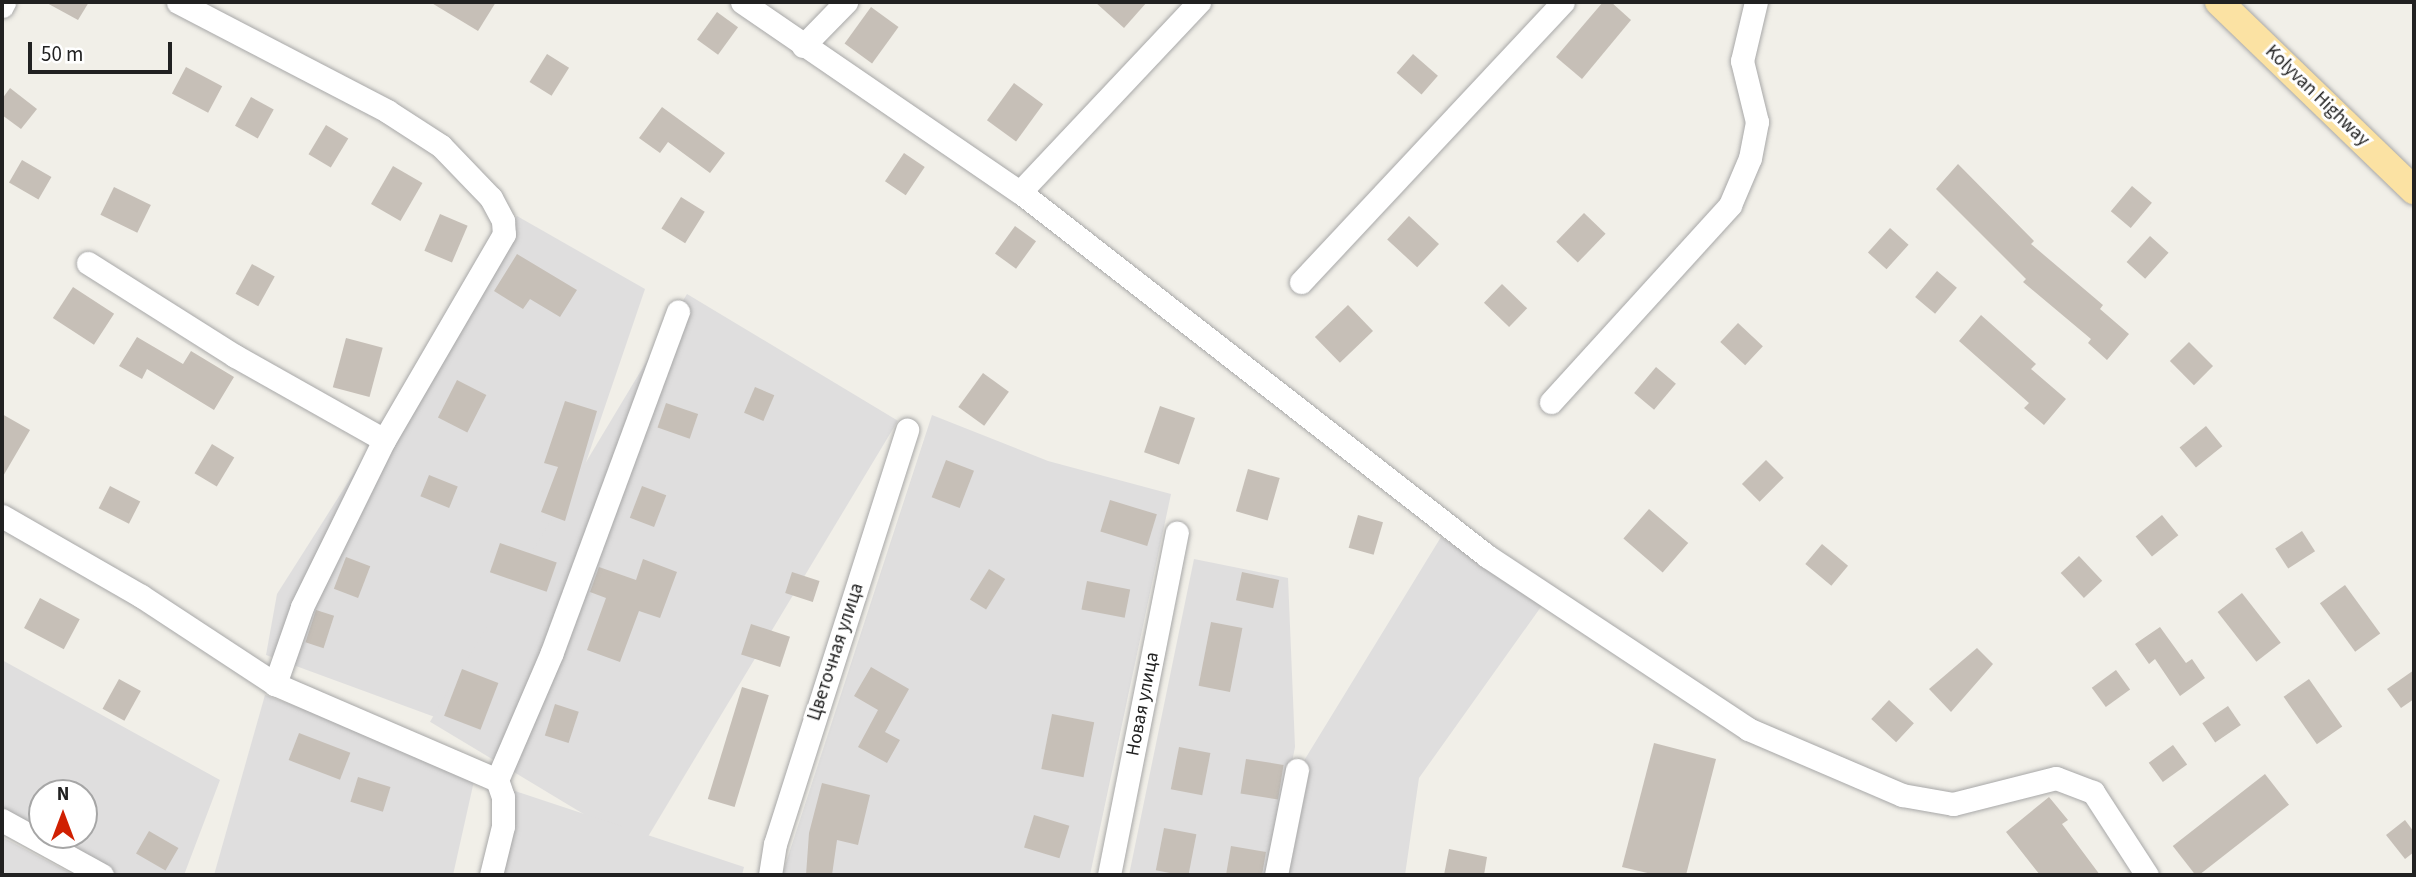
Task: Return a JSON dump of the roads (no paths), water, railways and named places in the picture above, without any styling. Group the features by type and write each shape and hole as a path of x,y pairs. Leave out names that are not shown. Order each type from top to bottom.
{"main road":[{"name":"Kolyvan Highway","path":"2220,2 2414,190"}],"street":[{"path":"178,2 387,111 441,146 491,198 503,221 504,234 384,440 302,607 275,684"},
{"path":"742,2 1020,192 1487,556 1748,729 1902,795 1953,804 2056,778 2081,787 2093,792 2147,875"},
{"path":"803,46 846,2"},
{"path":"1020,192 1199,2"},
{"path":"1301,282 1563,2"},
{"path":"1551,402 1730,205 1750,158 1757,122 1742,61 1756,2"},
{"path":"88,263 235,356 384,440"},
{"path":"496,780 552,652 678,312"},
{"name":"Цветочная улица","path":"770,875 775,844 907,429"},
{"path":"2,516 153,604 275,684 496,780 503,797 503,826 491,875"},
{"name":"Новая улица","path":"1109,875 1177,533"},
{"path":"1276,875 1297,770"},
{"path":"2,820 102,875"}]}
